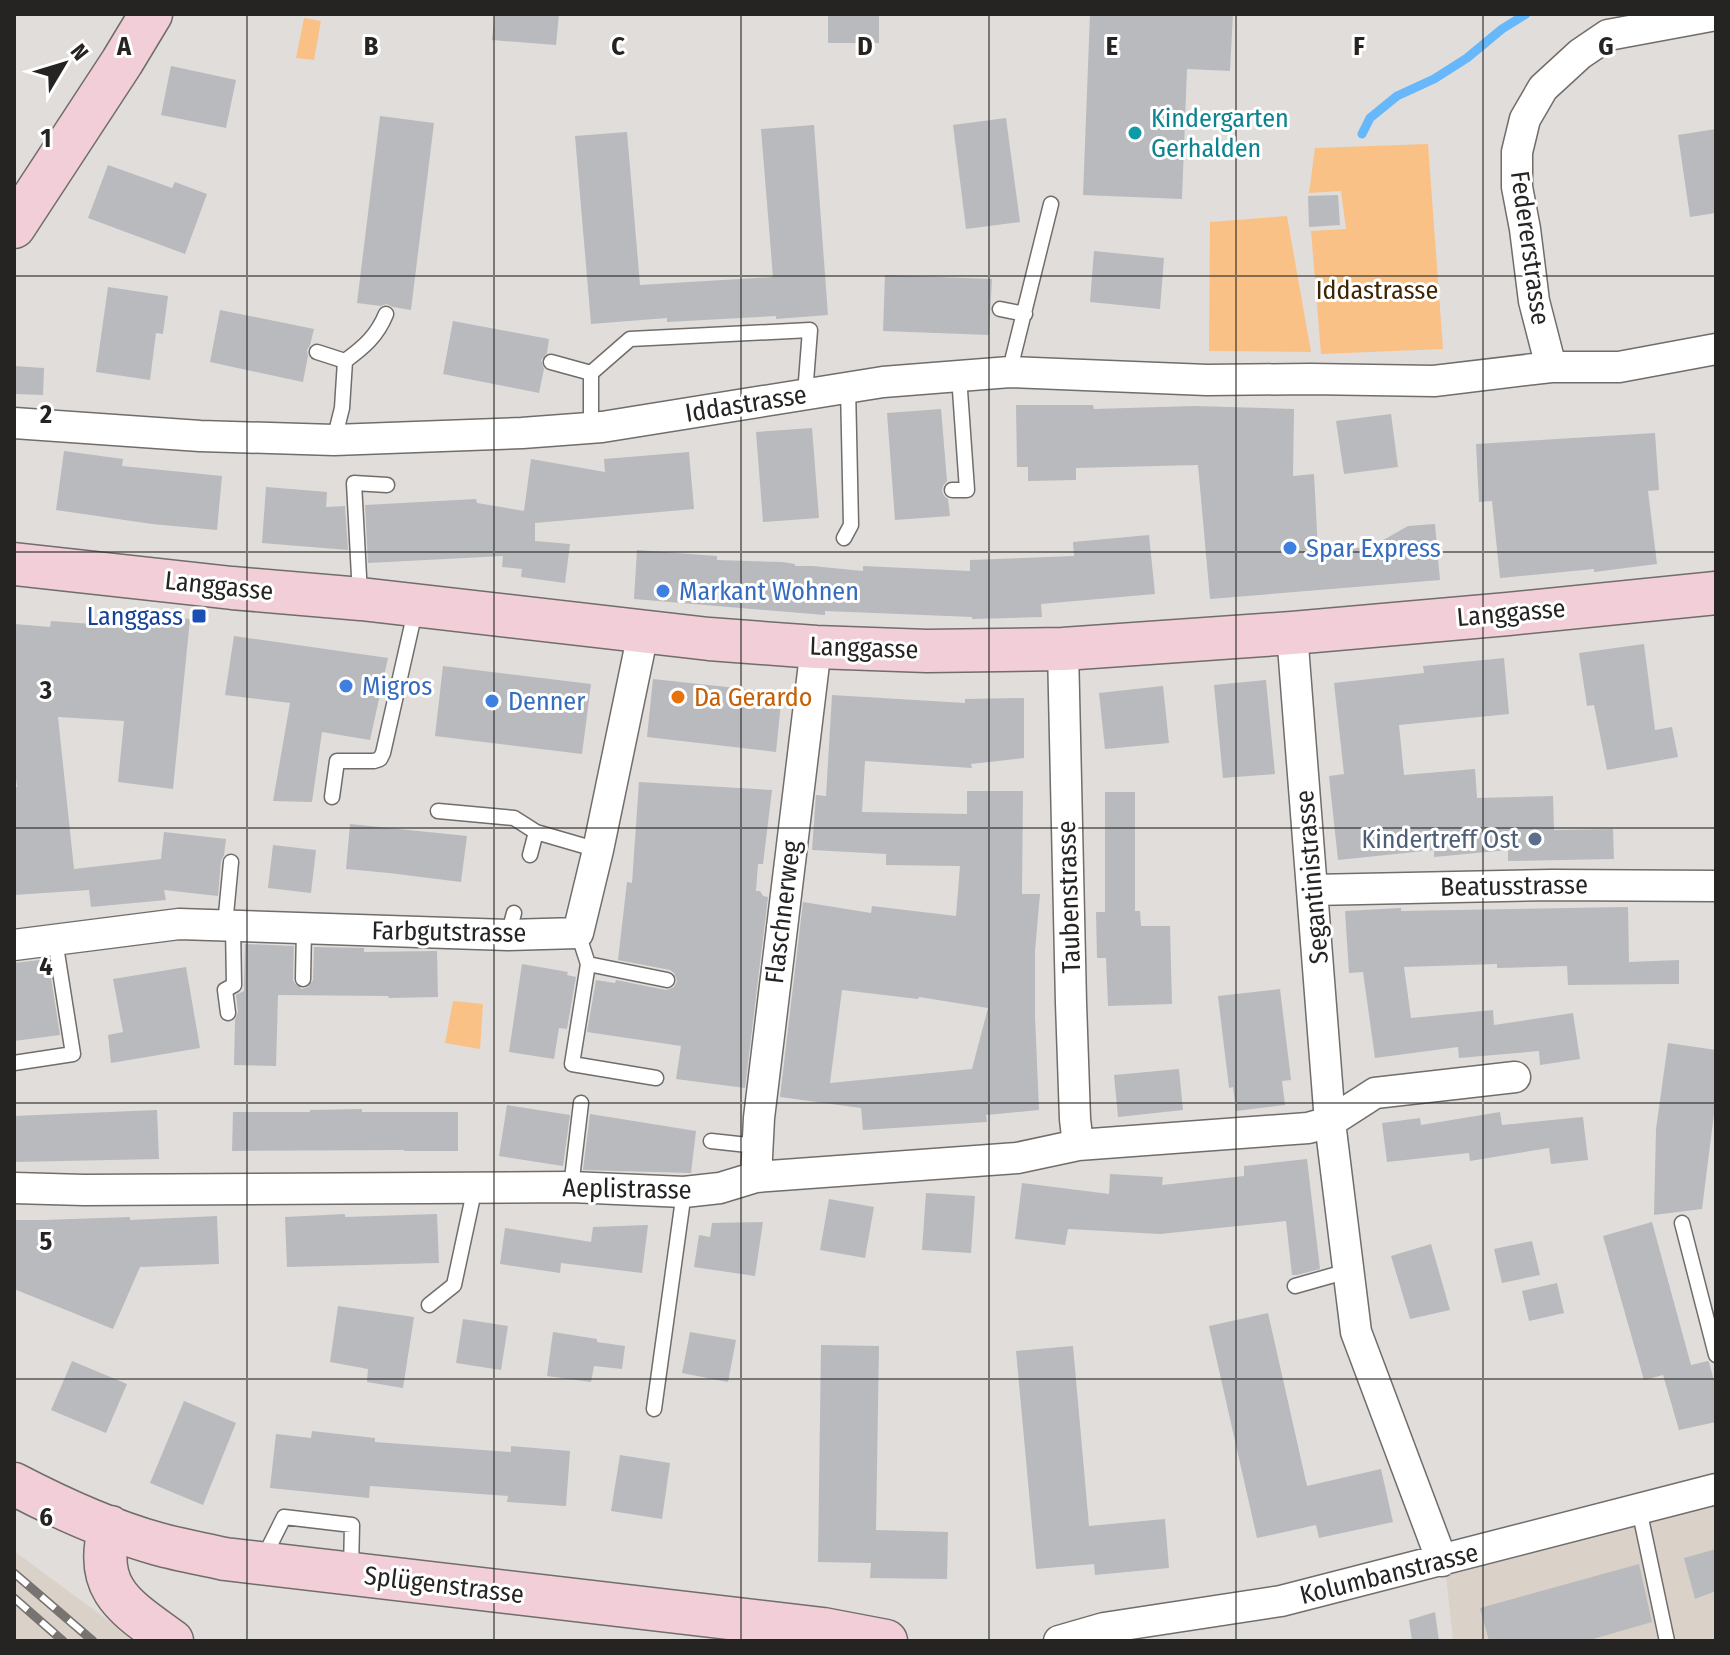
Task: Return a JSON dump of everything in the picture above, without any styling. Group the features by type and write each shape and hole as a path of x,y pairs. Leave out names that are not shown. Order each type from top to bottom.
{"main road":[{"path":"14,227 151,14"},
{"name":"Langgasse","path":"14,564 361,599 643,633 816,647 927,651 1063,649 1292,633 1716,593"},
{"name":"Splügenstrasse","path":"14,1484 56,1507 110,1527 157,1543 225,1559 823,1629 886,1641"},
{"path":"110,1527 104,1555 112,1589 129,1609 172,1641"}],"street":[{"name":"Federerstrasse","path":"1551,367 1534,301 1517,187 1517,152 1525,119 1543,88 1580,54 1608,35 1716,15"},
{"name":"Iddastrasse","path":"14,423 200,436 334,440 522,433 591,427 894,381 1010,372 1207,380 1434,381 1551,367 1619,367 1716,349"},
{"path":"578,933 643,633"},
{"name":"Segantinistrasse","path":"1292,633 1330,1122 1356,1332 1442,1561"},
{"name":"Flaschnerweg","path":"756,1177 760,1102 816,647"},
{"name":"Taubenstrasse","path":"1063,649 1078,1145"},
{"name":"Beatusstrasse","path":"1313,890 1568,885 1716,886"},
{"name":"Farbgutstrasse","path":"14,945 179,924 304,929 511,924 578,933"},
{"path":"1330,1122 1375,1093 1515,1077"},
{"name":"Aeplistrasse","path":"14,1188 571,1187 684,1192 720,1188 756,1177 1017,1158 1078,1145 1308,1128 1330,1122"},
{"name":"Kolumbanstrasse","path":"1059,1641 1104,1628 1281,1601 1716,1489"}],"lane":[{"path":"1013,357 1051,204"},
{"path":"1000,309 1025,314"},
{"path":"334,440 342,408 345,361 370,342 386,314"},
{"path":"591,427 591,373 630,339 810,330 805,394"},
{"path":"317,352 345,361"},
{"path":"551,362 591,373"},
{"path":"952,490 967,490 959,376"},
{"path":"844,538 851,525 848,387"},
{"path":"361,599 354,483 387,485"},
{"path":"332,797 337,761 374,761 380,759 383,753 416,606"},
{"path":"438,811 514,818 536,832 598,850"},
{"path":"530,855 536,832"},
{"path":"228,1013 225,990 234,985 229,926 231,862"},
{"path":"303,979 304,929"},
{"path":"578,933 588,964 572,1064 656,1078"},
{"path":"14,1063 73,1054 55,940"},
{"path":"588,964 667,980"},
{"path":"571,1187 581,1103"},
{"path":"711,1141 757,1146"},
{"path":"429,1305 454,1285 475,1187"},
{"path":"654,1409 684,1192"},
{"path":"1682,1223 1716,1355"},
{"path":"1295,1286 1348,1271"},
{"path":"1639,1509 1667,1641"}],"shaded area":[{"path":"1716,1490 1716,1641 1453,1641 1445,1566"},
{"path":"14,1551 136,1641 14,1641"}],"green space":[{"path":"304,18 321,21 314,60 296,58"},
{"name":"Iddastrasse","path":"1428,144 1443,349 1321,354 1311,231 1346,229 1341,191 1309,193 1315,148"},
{"path":"1287,216 1311,352 1209,351 1210,222"},
{"path":"453,1001 483,1004 480,1049 445,1043"}],"building":[{"path":"495,14 559,14 556,45 492,40"},
{"path":"828,14 879,14 879,43 828,43"},
{"name":"Kindergarten Gerhalden","path":"1090,14 1233,14 1230,71 1187,69 1182,199 1083,195"},
{"path":"171,66 236,80 226,128 161,115"},
{"path":"380,116 434,123 411,310 386,304 357,303"},
{"path":"1006,118 1020,222 966,229 953,125"},
{"path":"814,125 828,315 667,322 667,318 591,324 575,136 627,132 640,285 773,277 761,129"},
{"path":"1716,129 1716,213 1690,217 1678,135"},
{"path":"108,165 172,188 175,182 207,194 185,254 88,218"},
{"path":"1338,195 1340,225 1309,227 1308,196"},
{"path":"1094,251 1164,258 1160,309 1090,302"},
{"path":"885,275 992,279 989,335 883,331"},
{"path":"108,287 168,296 163,334 156,333 150,380 96,372"},
{"path":"220,310 314,329 307,350 303,382 210,362"},
{"path":"453,321 549,339 547,353 541,360 544,369 539,393 443,374"},
{"path":"14,366 44,368 43,395 14,394"},
{"path":"1016,405 1093,405 1094,409 1194,406 1294,409 1293,476 1314,474 1318,551 1371,547 1408,526 1435,524 1440,580 1210,599 1198,465 1076,468 1076,480 1028,481 1028,467 1017,467"},
{"path":"941,409 947,481 942,491 948,499 950,516 895,520 887,413"},
{"path":"1391,414 1398,467 1344,474 1336,421"},
{"path":"812,428 819,518 763,522 756,432"},
{"path":"1655,433 1659,490 1648,491 1657,564 1500,578 1492,501 1479,502 1476,444"},
{"path":"64,451 123,459 122,466 222,476 217,530 56,510"},
{"path":"689,452 694,509 535,523 535,541 570,544 565,583 521,577 522,569 502,567 503,556 368,563 365,505 476,499 477,503 524,511 531,459 605,472 604,459"},
{"path":"266,487 327,492 326,507 345,506 348,550 262,543"},
{"path":"1149,535 1155,594 1041,604 1042,617 972,619 825,611 825,615 634,599 637,550 717,556 717,560 782,562 795,566 863,571 863,566 970,571 970,560 1074,556 1073,542"},
{"path":"135,613 190,619 173,789 118,782 124,721 58,717 74,869 161,859 164,832 226,839 218,896 164,890 166,900 91,907 89,890 14,895 14,787 17,787 14,762 14,624 50,627 51,621 134,627"},
{"path":"234,636 388,658 370,740 322,732 312,802 273,801 290,703 225,695"},
{"path":"1644,644 1655,730 1672,727 1678,757 1607,770 1594,705 1587,706 1579,653"},
{"path":"1504,658 1509,714 1399,725 1404,775 1475,769 1477,798 1553,796 1554,830 1613,829 1614,859 1508,861 1508,850 1434,857 1434,850 1338,860 1329,776 1344,774 1334,683 1424,673 1423,666"},
{"path":"443,666 591,684 582,754 435,736"},
{"path":"653,679 782,693 776,752 647,737"},
{"path":"1266,680 1275,774 1223,778 1214,685"},
{"path":"1163,686 1169,743 1105,749 1099,693"},
{"path":"832,695 965,703 965,699 1024,698 1024,758 971,764 972,768 865,761 862,812 967,814 967,791 1023,791 1022,894 1040,894 1035,951 1039,1110 986,1115 987,1122 863,1130 861,1108 780,1097 803,902 871,913 872,906 956,916 960,866 886,865 886,854 812,850 816,795 826,796","holes":["842,990 988,1008 972,1069 830,1083"]},
{"path":"639,782 772,790 763,864 758,864 756,891 768,897 745,1088 676,1079 681,1046 587,1032 596,980 615,983 616,980 666,990 674,987 677,981 670,970 618,960 627,882 632,883"},
{"path":"1105,792 1135,792 1135,911 1140,911 1141,926 1170,926 1172,1004 1108,1006 1106,958 1097,958 1096,912 1105,912"},
{"path":"350,824 467,836 461,882 346,869"},
{"path":"273,845 316,850 311,893 268,888"},
{"path":"1628,907 1629,962 1679,960 1679,984 1568,985 1567,966 1497,968 1497,964 1404,967 1411,1018 1493,1010 1494,1025 1573,1013 1580,1059 1540,1065 1539,1051 1459,1058 1458,1047 1375,1058 1363,972 1349,973 1345,911"},
{"path":"245,944 294,946 293,980 302,989 313,980 314,947 364,948 364,952 437,951 438,997 278,995 276,1066 234,1065 238,1012 236,995 244,991"},
{"path":"48,959 60,1035 14,1041 14,963"},
{"path":"522,964 568,972 567,975 576,977 567,1029 559,1028 554,1059 509,1052"},
{"path":"186,967 200,1048 111,1063 108,1035 123,1032 113,979"},
{"path":"1280,989 1291,1080 1282,1081 1285,1105 1236,1111 1233,1087 1229,1088 1218,996"},
{"path":"1668,1043 1716,1050 1716,1098 1702,1209 1654,1215 1656,1129"},
{"path":"1179,1069 1183,1110 1118,1117 1114,1075"},
{"path":"507,1105 570,1115 563,1166 499,1156"},
{"path":"362,1109 362,1112 458,1112 458,1151 232,1151 233,1112"},
{"path":"157,1110 159,1159 14,1162 14,1116"},
{"path":"1500,1112 1502,1125 1583,1117 1588,1160 1551,1164 1549,1148 1470,1161 1469,1153 1387,1162 1382,1123 1420,1118 1421,1125"},
{"path":"590,1114 696,1131 691,1173 583,1170"},
{"path":"1307,1159 1320,1269 1292,1275 1286,1221 1160,1234 1068,1229 1065,1245 1015,1239 1022,1183 1109,1194 1110,1174 1163,1177 1162,1185 1244,1176 1244,1166"},
{"path":"926,1193 975,1196 971,1253 922,1250"},
{"path":"829,1199 874,1207 865,1258 820,1250"},
{"path":"345,1214 345,1217 437,1214 439,1263 287,1267 285,1217"},
{"path":"217,1216 219,1264 140,1267 113,1329 14,1289 14,1220"},
{"path":"763,1222 755,1276 694,1267 699,1235 710,1237 712,1223"},
{"path":"1652,1222 1691,1365 1709,1362 1716,1388 1716,1422 1679,1430 1663,1375 1644,1380 1603,1236"},
{"path":"648,1225 642,1273 561,1263 560,1273 500,1264 505,1228 591,1242 593,1227"},
{"path":"1532,1241 1540,1275 1502,1283 1494,1249"},
{"path":"1431,1244 1450,1310 1410,1319 1391,1256"},
{"path":"1557,1283 1564,1313 1529,1321 1522,1291"},
{"path":"338,1306 414,1317 403,1388 367,1382 368,1369 330,1362"},
{"path":"1268,1313 1307,1486 1381,1469 1393,1522 1319,1538 1316,1525 1257,1538 1209,1326"},
{"path":"463,1319 508,1326 501,1370 456,1363"},
{"path":"553,1332 625,1346 622,1369 594,1366 591,1382 547,1376"},
{"path":"690,1332 736,1340 728,1382 682,1373"},
{"path":"821,1345 879,1346 876,1530 948,1532 947,1579 870,1578 871,1563 818,1562"},
{"path":"1073,1346 1089,1526 1165,1519 1169,1568 1095,1575 1094,1564 1036,1569 1016,1351"},
{"path":"72,1361 127,1384 106,1433 51,1410"},
{"path":"184,1401 236,1423 203,1505 150,1483"},
{"path":"312,1431 375,1438 375,1442 511,1452 511,1446 570,1451 566,1506 507,1502 508,1496 370,1486 369,1498 270,1488 276,1434 311,1438"},
{"path":"620,1455 670,1463 662,1519 611,1511"},
{"path":"1716,1549 1716,1591 1695,1599 1684,1558"},
{"path":"1639,1564 1652,1622 1586,1641 1489,1641 1480,1608"},
{"path":"1435,1612 1439,1641 1412,1641 1409,1620"}],"waterway":[{"path":"1362,134 1370,118 1397,96 1434,79 1526,14"}],"railway":[{"path":"14,1573 93,1641"},
{"path":"14,1598 63,1641"}],"place":[{"name":"Kindergarten Gerhalden","path":"1135,133"},
{"name":"Spar Express","path":"1290,548"},
{"name":"Markant Wohnen","path":"663,591"},
{"name":"Langgass","path":"199,616"},
{"name":"Migros","path":"346,686"},
{"name":"Da Gerardo","path":"678,697"},
{"name":"Denner","path":"492,701"},
{"name":"Kindertreff Ost","path":"1535,839"}]}
